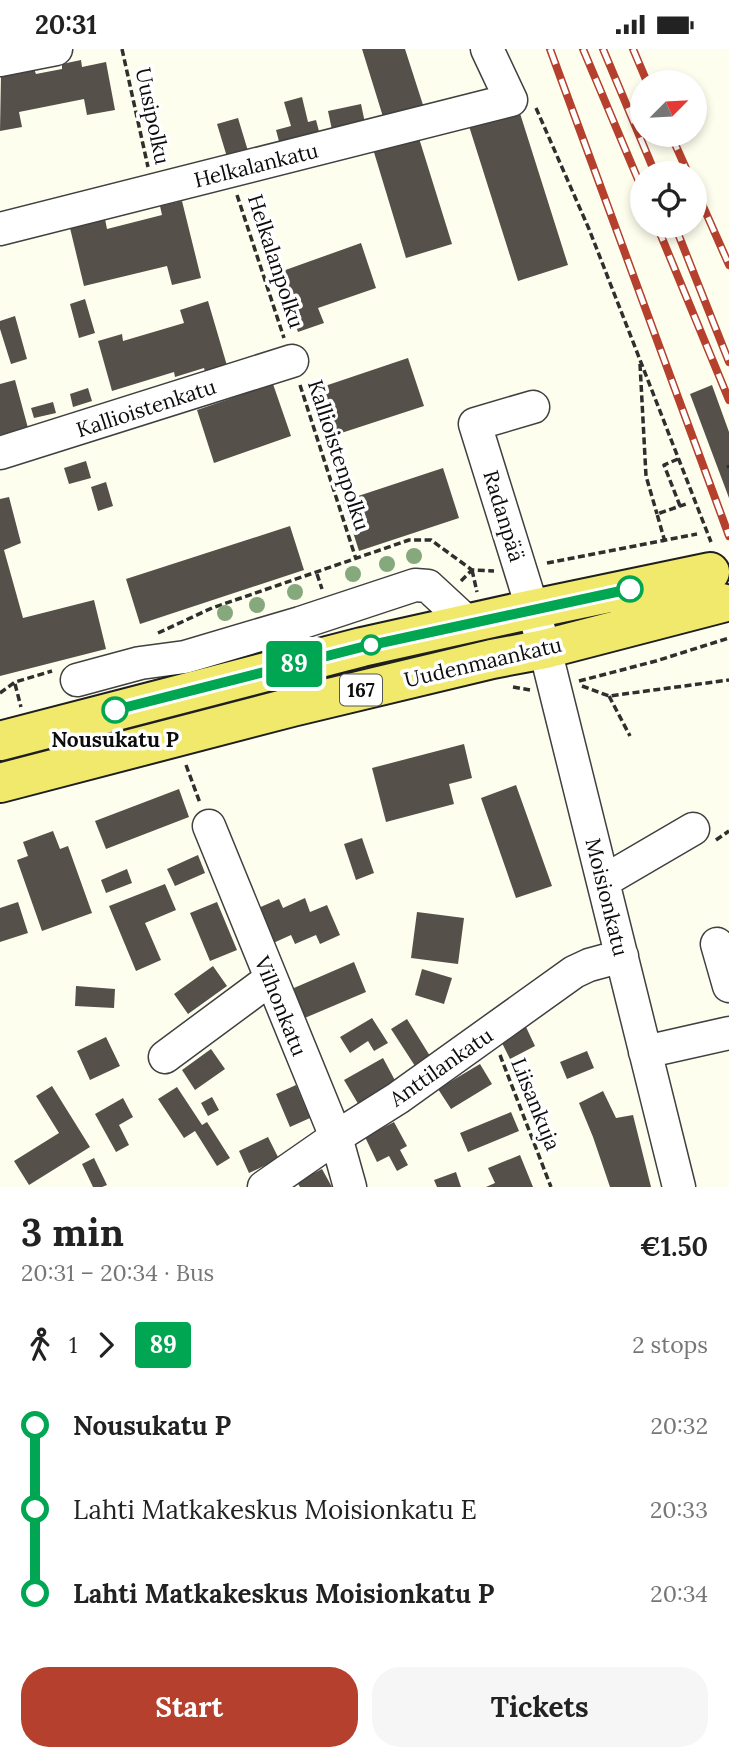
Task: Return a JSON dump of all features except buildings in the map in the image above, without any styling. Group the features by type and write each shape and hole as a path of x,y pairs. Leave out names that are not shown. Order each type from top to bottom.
{"main road":[{"name":"Uudenmaankatu","path":"0,741 167,678 468,623 533,608 718,589"},
{"name":"Uudenmaankatu","path":"0,783 292,706 545,649 718,589"}],"street":[{"path":"0,60 56,49"},
{"path":"487,49 523,103"},
{"name":"Helkalankatu","path":"0,229 229,171 523,103"},
{"name":"Kallioistenkatu","path":"0,453 292,361"},
{"name":"Radanpää","path":"533,407 475,423 533,608"},
{"name":"Moisionkatu","path":"533,608 679,1187"},
{"path":"77,680 140,663 167,678"},
{"name":"Vilhonkatu","path":"209,826 336,1137 350,1187"},
{"path":"604,881 693,829"},
{"path":"716,944 729,986"},
{"name":"Anttilankatu","path":"264,1187 398,1098 574,972 622,956"},
{"path":"165,1057 270,980"},
{"path":"645,1052 729,1033"}],"path":[{"name":"Uusipolku","path":"122,49 153,191"},
{"path":"523,103 589,229 678,459 718,589 656,661 573,683 609,696 729,680"},
{"name":"Helkalanpolku","path":"229,171 292,361"},
{"path":"640,360 646,477 666,541"},
{"name":"Kallioistenpolku","path":"292,361 356,559"},
{"path":"678,459 664,465 680,506"},
{"path":"657,514 686,504"},
{"path":"317,573 321,587"},
{"path":"609,696 630,736"},
{"path":"183,756 209,826"},
{"name":"Liisankuja","path":"491,1033 551,1187"}],"railway":[{"path":"550,49 729,536"},
{"path":"583,49 630,161"},
{"path":"603,49 650,161"},
{"path":"633,49 642,70"},
{"path":"676,147 683,161"},
{"path":"707,215 729,265"},
{"path":"662,238 729,400"},
{"path":"680,238 729,362"}],"bus line":[{"name":"89","path":"115,710 362,647 630,589"}],"place":[{"name":"Nousukatu P","path":"115,710"}]}
